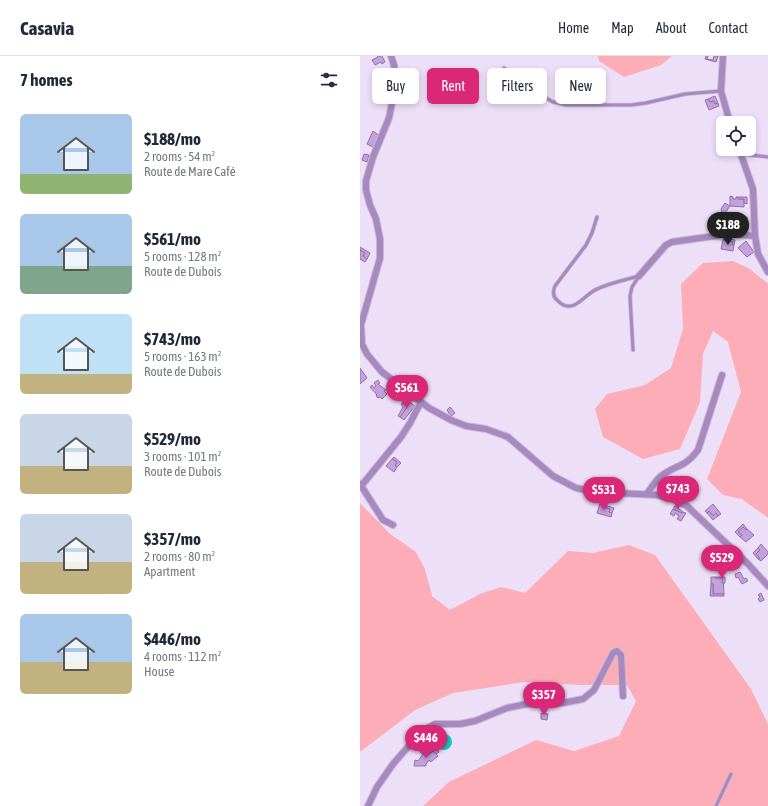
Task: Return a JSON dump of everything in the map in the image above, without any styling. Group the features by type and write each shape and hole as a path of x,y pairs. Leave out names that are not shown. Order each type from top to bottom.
{"street":[{"path":"391,56 394,65 396,83 389,118 373,157 366,181 366,190 376,219 380,239 380,258 361,326 361,340 367,354 382,372 421,402 451,420 466,426 486,429 508,437 553,476 576,488 600,493 657,495 673,499 687,506 748,564 768,586"},
{"path":"723,56 721,91 728,116"},
{"path":"741,156 753,189 754,236 758,254 768,272"},
{"path":"639,276 666,245 672,242 729,234 754,236"},
{"path":"647,494 660,477 683,465 698,450 722,375"},
{"path":"393,525 383,520 361,485 401,438 421,402"},
{"path":"368,806 377,786 393,764 422,731 429,727 436,724 460,724 475,721 507,708 527,704 563,703 583,699 594,690 613,653 617,651 621,655 623,696"}],"lane":[{"path":"547,99 553,102 566,105 631,104 646,103 685,94 721,91"},
{"path":"756,155 768,157"},
{"path":"597,216 592,233 586,245 555,286 553,293 556,299 563,305 569,306 577,304 596,289 639,276"},
{"path":"633,350 630,296 632,287 639,276"},
{"path":"716,806 731,774"}],"shaded area":[{"path":"598,56 672,56 661,65 624,77 599,61"},
{"path":"733,261 750,269 768,284 768,518 742,499 723,495 707,479 741,392 728,342 713,331 703,354 700,402 680,449 643,459 603,437 595,409 607,394 645,385 671,368 683,329 681,284 703,263"},
{"path":"360,503 390,534 416,552 425,569 432,596 450,610 480,594 501,587 525,593 568,551 593,553 629,545 655,555 751,689 768,724 768,806 423,806 449,782 536,740 574,751 619,736 636,701 627,685 582,685 524,682 453,693 415,710 360,752"},
{"path":"441,734 447,734 452,739 450,748 447,750 441,750 436,745 436,739"}],"building":[{"path":"377,56 382,56 385,62 375,65 372,60 378,57"},
{"path":"706,56 708,56 707,59 713,60 714,56 718,56 716,62 705,59"},
{"path":"715,96 718,103 715,104 714,101 710,102 708,99"},
{"path":"708,99 710,102 714,101 715,104 718,103 719,106 709,110 705,100"},
{"path":"373,131 380,136 375,148 367,144"},
{"path":"364,154 369,155 367,162 362,160"},
{"path":"730,196 733,197 733,199 738,197 738,199 744,199 744,207 730,206"},
{"path":"738,197 747,197 747,204 744,203 744,199 738,199"},
{"path":"725,203 730,206 720,220 726,224 722,230 714,224 722,213 721,209"},
{"path":"735,217 747,217 747,227 733,227 733,219 735,219"},
{"path":"723,238 735,240 734,245 732,245 733,242 723,240"},
{"path":"723,240 733,242 733,251 721,249"},
{"path":"746,241 754,252 747,257 738,248"},
{"path":"360,247 370,253 367,259 363,256 365,253 360,250"},
{"path":"360,250 365,253 363,256 367,259 365,262 360,259"},
{"path":"360,368 367,378 360,384"},
{"path":"378,380 380,383 378,384 386,390 384,391 387,394 382,399 376,396 377,395 370,387 372,385 374,388 376,386 374,383"},
{"path":"405,399 415,406 404,420 400,417 407,407 402,403"},
{"path":"402,403 407,407 400,417 398,416 403,407 401,405"},
{"path":"450,407 455,413 451,416 447,410"},
{"path":"394,457 401,463 397,467 395,465 397,462 392,459"},
{"path":"392,459 397,462 395,465 397,467 394,472 386,466"},
{"path":"671,481 677,483 675,490 669,487"},
{"path":"600,504 604,505 603,507 610,509 609,512 612,513 611,517 597,513"},
{"path":"713,504 721,514 718,516 716,513 713,516 709,511 707,513 705,511"},
{"path":"604,505 614,508 612,513 609,512 610,509 603,507"},
{"path":"675,506 683,512 682,513 673,509"},
{"path":"673,509 686,513 681,521 677,519 679,516 675,513 674,516 670,514"},
{"path":"709,511 713,516 716,513 718,516 713,520 707,513"},
{"path":"743,524 747,529 746,530 743,527 738,532 742,535 740,537 735,532"},
{"path":"743,527 754,535 746,542 740,537 742,535 738,532"},
{"path":"761,544 768,554 761,561 758,559 760,558 756,554 760,550 758,548"},
{"path":"717,545 719,549 722,547 727,555 719,559 713,547"},
{"path":"724,546 729,557 725,559 727,562 721,565 719,559 727,555 722,547"},
{"path":"758,548 760,550 756,554 760,558 758,559 753,553"},
{"path":"740,572 744,579 746,578 748,581 742,584 738,577 736,578 735,574"},
{"path":"711,577 723,578 724,594 713,594"},
{"path":"715,577 725,577 725,583 722,583 723,578"},
{"path":"711,584 713,584 713,594 724,594 724,596 710,596"},
{"path":"761,593 764,600 760,602 758,599 760,597 758,595"},
{"path":"541,713 548,714 547,720 541,719"},
{"path":"434,746 439,752 436,754 433,751 430,753 428,751"},
{"path":"425,747 430,753 427,756 424,753 422,754 418,749"},
{"path":"433,751 438,756 431,762 429,760 426,766 414,766 415,760 418,761 423,754 427,756"}]}
